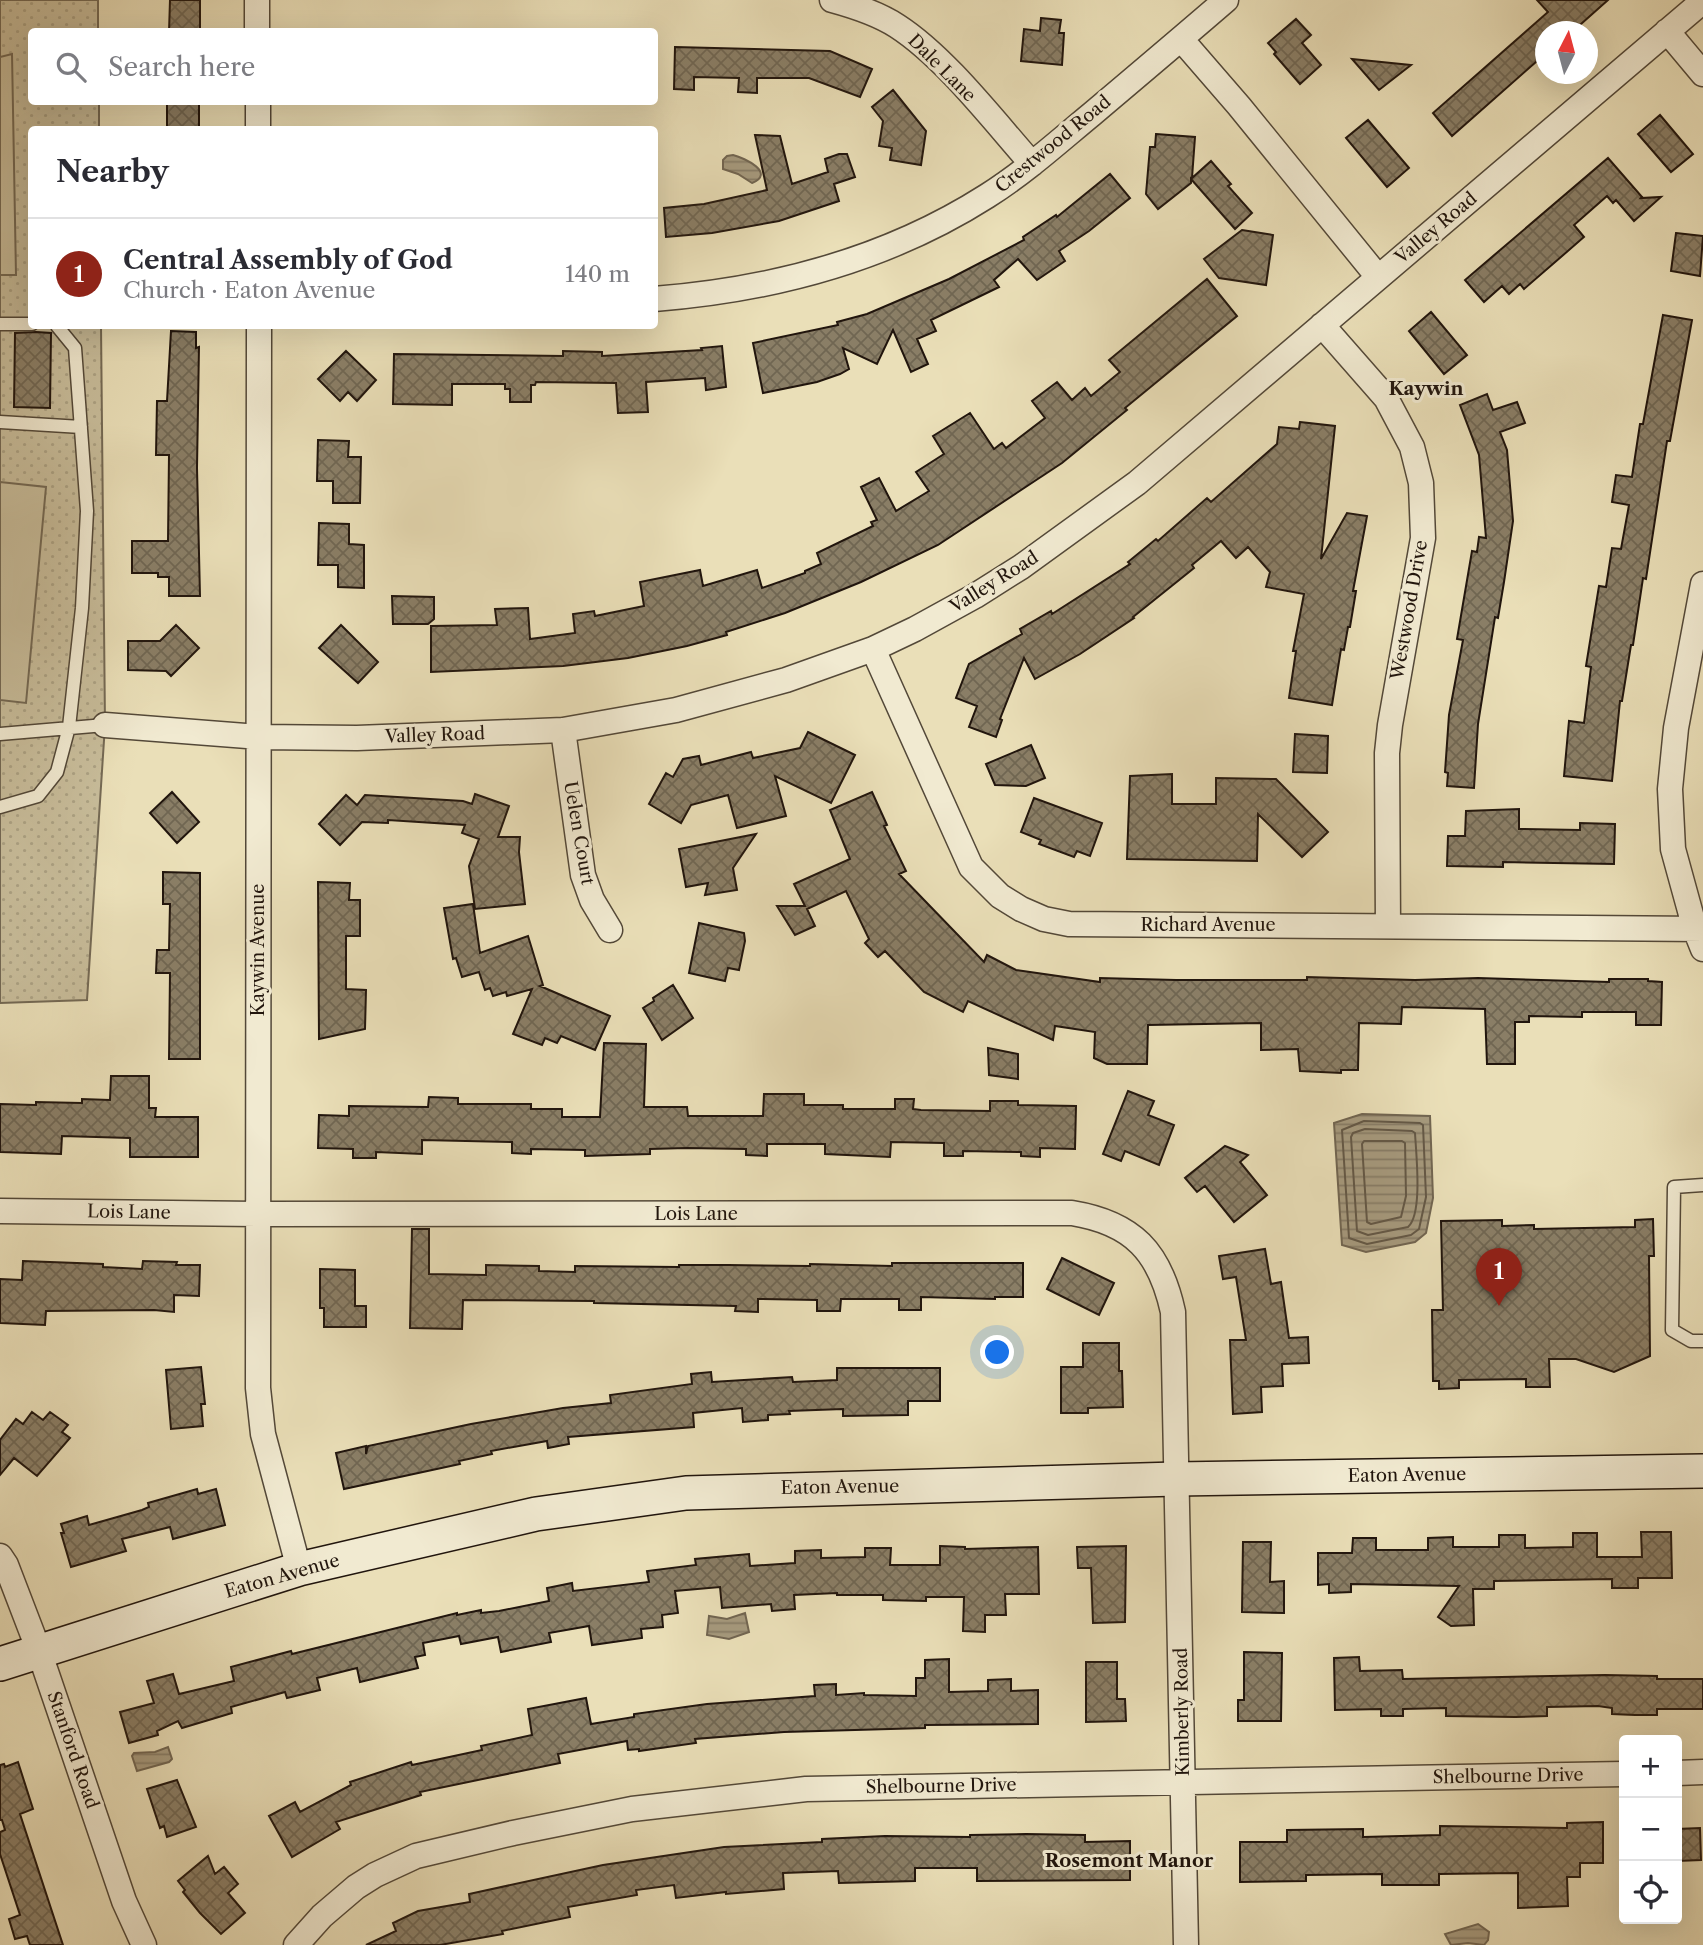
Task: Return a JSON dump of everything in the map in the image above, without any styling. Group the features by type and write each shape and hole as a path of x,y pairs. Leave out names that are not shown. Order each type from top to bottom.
{"street":[{"path":"257,0 257,28"},
{"name":"Dale Lane","path":"832,0 862,9 909,34 936,57 1032,164"},
{"name":"Crestwood Road","path":"658,299 701,296 759,286 817,271 890,246 940,223 987,196 1032,164 1226,0"},
{"name":"Valley Road","path":"105,725 259,737 357,738 563,730 676,710 786,680 873,649 915,629 1021,567 1137,483 1703,1"},
{"path":"1667,31 1703,74"},
{"path":"1181,39 1240,106 1378,277"},
{"path":"258,105 258,126"},
{"name":"Westwood Drive","path":"1322,325 1387,398 1412,447 1421,483 1423,538 1387,753 1388,926"},
{"name":"Kaywin Avenue","path":"258,329 260,1412 272,1471 299,1569"},
{"path":"1700,936 1673,849 1670,789 1676,728 1703,584"},
{"name":"Richard Avenue","path":"873,649 971,867 1000,896 1044,919 1069,924 1388,926 1700,936"},
{"name":"Uelen Court","path":"563,730 583,875 592,900 610,930"},
{"name":"Lois Lane","path":"0,1211 258,1214 1072,1213 1102,1219 1142,1245 1154,1259 1167,1284 1173,1312 1176,1479"},
{"name":"Eaton Avenue","path":"0,1664 299,1569 536,1514 686,1493 1176,1479 1703,1471"},
{"name":"Kimberly Road","path":"1176,1479 1186,1945"},
{"name":"Stanford Road","path":"0,1556 6,1565 39,1651 124,1901 144,1945"},
{"path":"1682,1773 1703,1772"},
{"name":"Shelbourne Drive","path":"296,1945 321,1916 356,1887 416,1856 513,1833 632,1810 806,1789 1619,1774"}],"lane":[{"path":"0,324 28,324"},
{"path":"0,807 38,796 57,772 69,727 82,608 88,511 75,348 59,329"},
{"path":"0,422 81,427"},
{"path":"0,734 105,725"},
{"path":"1703,1185 1674,1187 1672,1330 1691,1341 1703,1341"}],"shaded area":[{"path":"0,0 98,0 98,28 28,28 28,105 99,105 99,126 28,126 28,329 101,329 105,725 87,1000 0,1003"},
{"path":"12,54 16,275 0,275 0,57"},
{"path":"0,482 46,487 26,703 0,700"}],"water":[{"path":"733,155 756,166 761,175 759,179 752,183 723,169 723,160"},
{"path":"1362,1114 1430,1116 1433,1198 1426,1233 1415,1242 1366,1252 1342,1245 1334,1123"},
{"path":"745,1613 749,1632 729,1639 707,1635 709,1616 727,1619"},
{"path":"168,1747 172,1759 169,1762 137,1771 132,1756 134,1753 155,1752"},
{"path":"1478,1924 1489,1932 1484,1945 1451,1945 1445,1934"}],"building":[{"path":"170,0 200,0 200,28 169,28"},
{"path":"1537,0 1608,0 1584,21 1538,21 1548,12"},
{"path":"1041,18 1061,20 1059,33 1064,33 1062,65 1021,61 1024,29 1040,31"},
{"path":"1296,19 1311,35 1302,43 1321,65 1300,84 1268,43"},
{"path":"1535,23 1535,63 1452,136 1433,113"},
{"path":"675,47 830,51 872,69 860,97 809,78 757,78 757,93 738,92 739,78 694,77 694,90 674,89"},
{"path":"1352,59 1411,65 1379,90"},
{"path":"893,90 926,131 921,165 890,160 892,148 879,146 883,121 872,107"},
{"path":"167,105 199,105 199,126 167,126"},
{"path":"1660,115 1693,154 1671,172 1638,134"},
{"path":"1368,120 1409,168 1387,187 1346,138"},
{"path":"1156,134 1195,137 1192,178 1211,161 1231,184 1228,186 1252,213 1235,229 1191,179 1191,183 1158,209 1146,194 1150,147 1155,147"},
{"path":"755,135 780,136 792,184 828,172 825,159 839,154 847,154 855,177 834,184 839,201 779,221 712,233 666,237 664,208 704,204 767,190"},
{"path":"1608,158 1641,198 1661,197 1634,221 1616,200 1613,203 1607,196 1574,225 1584,237 1524,289 1520,284 1509,294 1502,286 1484,302 1465,280"},
{"path":"1110,174 1130,198 1059,251 1065,261 1037,280 1018,259 994,280 999,287 931,320 936,331 917,339 928,364 911,372 893,330 877,364 843,348 849,369 817,382 763,393 753,343 838,325 837,322 867,314 949,279 1024,240 1023,237 1056,215 1057,217"},
{"path":"1242,230 1273,235 1266,285 1219,278 1204,259"},
{"path":"1676,233 1703,236 1700,276 1671,271"},
{"path":"1207,279 1237,316 1062,463 938,545 861,582 785,613 726,632 727,635 687,646 628,658 563,666 431,672 431,626 497,625 495,609 528,608 530,639 575,633 573,614 594,611 595,616 644,606 640,582 700,570 703,586 757,570 762,588 805,573 821,564 817,553 873,526 871,522 877,520 861,487 879,478 896,511 929,491 916,472 944,454 933,436 970,413 994,449 1002,443 1006,448 1045,418 1032,401 1057,382 1072,400 1085,388 1091,396 1120,372 1109,360"},
{"path":"1431,312 1467,355 1444,374 1409,331"},
{"path":"1663,315 1692,320 1670,441 1667,441 1646,579 1643,578 1633,645 1620,701 1612,781 1564,776 1569,721 1584,723 1591,667 1586,666 1599,586 1606,587 1612,548 1621,549 1629,505 1612,502 1616,475 1632,477 1640,424 1643,424"},
{"path":"171,331 196,332 196,348 199,347 197,468 200,596 169,596 169,577 158,577 158,573 132,573 132,541 168,541 169,455 156,455 157,401 167,401"},
{"path":"15,333 51,333 50,408 14,407"},
{"path":"722,346 726,387 706,390 705,378 646,382 648,412 618,413 616,383 536,382 531,385 531,402 510,402 510,389 505,389 505,384 452,384 452,405 393,404 394,354 563,356 563,351 602,352 602,356 702,350 701,348"},
{"path":"346,351 376,380 357,401 348,392 340,401 318,379"},
{"path":"1487,394 1493,410 1517,402 1525,423 1500,432 1507,450 1513,521 1478,724 1474,788 1447,786 1448,773 1445,772 1449,715 1463,640 1457,639 1472,551 1477,552 1479,537 1486,538 1479,455 1460,405"},
{"path":"1300,422 1335,426 1321,559 1347,513 1367,516 1353,591 1356,591 1350,627 1344,650 1341,649 1332,705 1289,698 1296,651 1293,651 1304,594 1266,587 1270,572 1248,547 1236,558 1221,541 1192,565 1194,568 1134,618 1080,654 1035,679 1024,658 1000,719 1002,720 996,737 969,727 977,706 956,698 969,664 1022,634 1020,629 1051,611 1052,614 1130,564 1128,562 1156,539 1158,541 1207,498 1211,502 1277,444 1279,427 1299,429"},
{"path":"318,440 349,441 348,457 361,457 360,503 333,503 333,481 317,481"},
{"path":"319,523 349,524 349,544 364,545 364,588 338,587 338,565 318,565"},
{"path":"392,596 434,597 434,619 428,624 393,624"},
{"path":"176,625 199,648 171,676 166,671 128,670 128,641 160,641"},
{"path":"341,625 378,662 358,683 319,648"},
{"path":"808,732 855,755 831,803 775,776 786,816 737,828 728,795 691,805 681,823 649,804 666,773 673,777 683,759 699,756 701,765 751,752 753,758 800,748"},
{"path":"1295,734 1328,736 1327,773 1293,772"},
{"path":"1031,745 1045,778 1026,786 995,785 986,764"},
{"path":"1172,774 1172,804 1216,804 1216,778 1276,779 1328,832 1302,857 1258,814 1257,861 1127,859 1130,776"},
{"path":"172,792 199,822 177,843 150,813"},
{"path":"872,792 887,825 884,826 906,871 899,874 984,962 987,955 1016,970 1100,982 1100,978 1478,978 1609,982 1609,979 1648,979 1662,982 1661,1025 1636,1025 1636,1012 1582,1012 1582,1017 1529,1016 1529,1022 1515,1022 1515,1064 1487,1064 1485,1009 1402,1007 1401,1024 1359,1023 1358,1070 1341,1070 1341,1073 1300,1071 1298,1049 1261,1050 1261,1023 1148,1025 1147,1064 1107,1064 1094,1058 1095,1032 1055,1026 1053,1040 968,1001 963,1012 924,992 885,951 878,957 865,943 869,939 846,891 807,909 815,926 795,935 777,906 805,906 794,884 850,859 830,810"},
{"path":"475,794 509,806 498,837 520,837 519,852 525,904 475,909 469,866 479,839 462,833 465,825 388,820 388,823 362,822 340,845 319,824 346,795 357,805 365,795 463,801 472,804"},
{"path":"1034,798 1102,823 1090,856 1077,851 1074,857 1039,844 1041,840 1021,832"},
{"path":"1519,809 1519,829 1580,830 1580,823 1615,824 1614,864 1503,862 1503,867 1447,866 1448,836 1465,836 1466,811"},
{"path":"756,834 733,868 737,890 705,895 708,883 686,887 679,849"},
{"path":"163,872 200,873 200,1059 169,1059 170,973 156,973 157,950 169,950 170,904 163,904"},
{"path":"318,882 350,883 349,900 360,900 360,936 346,936 346,989 366,990 365,1029 319,1039"},
{"path":"473,904 480,953 528,936 543,985 540,986 610,1016 595,1050 561,1036 557,1043 545,1038 542,1045 513,1034 532,989 507,996 506,992 493,996 490,988 485,990 479,972 462,977 456,958 453,959 444,908"},
{"path":"699,923 744,933 739,970 728,968 725,981 689,973"},
{"path":"673,985 693,1018 662,1040 643,1008"},
{"path":"604,1043 646,1044 644,1107 687,1107 688,1116 763,1116 764,1094 804,1094 804,1105 843,1105 843,1109 895,1109 895,1099 914,1099 913,1109 921,1110 990,1111 990,1101 1018,1101 1018,1105 1076,1106 1075,1149 1040,1148 1040,1157 1021,1156 1021,1152 963,1151 963,1156 944,1156 944,1143 891,1142 890,1157 825,1154 825,1144 767,1144 767,1156 746,1155 746,1149 687,1148 650,1149 650,1154 585,1156 585,1150 531,1149 531,1154 512,1153 512,1142 422,1140 422,1154 376,1152 376,1158 353,1158 353,1149 318,1148 319,1115 349,1116 349,1106 428,1107 429,1097 458,1098 458,1104 531,1104 531,1109 562,1109 562,1117 600,1117"},
{"path":"988,1048 1018,1054 1018,1079 989,1075"},
{"path":"111,1076 149,1076 149,1108 156,1108 155,1117 198,1117 198,1157 130,1157 130,1138 62,1136 61,1154 0,1152 0,1104 36,1105 36,1102 82,1103 82,1099 110,1100"},
{"path":"1128,1091 1154,1101 1148,1115 1174,1125 1159,1165 1125,1151 1121,1161 1103,1154"},
{"path":"1225,1146 1248,1155 1240,1162 1267,1195 1234,1222 1205,1186 1197,1192 1185,1178"},
{"path":"1653,1219 1654,1256 1649,1256 1650,1356 1614,1372 1576,1359 1549,1359 1550,1387 1526,1387 1526,1379 1459,1380 1459,1388 1439,1389 1439,1381 1433,1381 1432,1310 1443,1310 1441,1221 1502,1220 1502,1226 1534,1225 1534,1229 1635,1227 1635,1220"},
{"path":"412,1229 429,1229 429,1274 486,1275 486,1265 539,1266 539,1271 575,1272 575,1266 892,1266 892,1263 1023,1263 1023,1297 921,1297 921,1310 899,1310 899,1299 841,1299 840,1311 817,1311 817,1300 758,1299 758,1312 735,1311 736,1306 463,1300 462,1329 410,1328"},
{"path":"1265,1249 1271,1284 1281,1282 1289,1338 1308,1337 1309,1363 1282,1364 1283,1386 1261,1387 1262,1412 1233,1414 1230,1340 1246,1340 1236,1277 1223,1279 1219,1256"},
{"path":"1062,1258 1114,1283 1099,1315 1047,1289"},
{"path":"23,1261 103,1264 103,1267 142,1269 143,1261 200,1265 199,1296 174,1295 174,1312 46,1311 45,1325 0,1323 0,1279 22,1280"},
{"path":"320,1269 355,1270 355,1306 366,1306 366,1327 324,1327 324,1308 320,1308"},
{"path":"1083,1343 1119,1343 1123,1407 1088,1408 1088,1413 1061,1413 1061,1367 1083,1367"},
{"path":"201,1367 205,1404 201,1404 203,1426 171,1429 166,1370"},
{"path":"837,1368 940,1368 940,1401 908,1401 908,1415 843,1416 843,1409 789,1411 790,1414 768,1415 768,1420 743,1422 742,1408 693,1413 694,1427 568,1437 569,1444 548,1448 547,1441 491,1451 492,1454 459,1461 460,1464 344,1489 336,1453 366,1446 366,1454 368,1446 471,1424 563,1408 611,1403 610,1395 692,1384 691,1374 711,1372 712,1382 792,1377 793,1382 837,1380"},
{"path":"32,1412 43,1420 50,1412 68,1425 62,1432 70,1438 37,1476 14,1458 0,1475 0,1440 16,1419 23,1424"},
{"path":"197,1489 198,1494 216,1489 225,1525 173,1539 170,1527 122,1539 126,1551 71,1567 61,1524 87,1516 89,1525 142,1510 149,1507 148,1503"},
{"path":"1641,1532 1671,1532 1672,1578 1638,1578 1638,1588 1612,1588 1612,1579 1494,1581 1494,1589 1473,1589 1474,1625 1451,1626 1438,1617 1459,1586 1351,1584 1351,1592 1329,1593 1329,1584 1318,1585 1318,1553 1352,1553 1353,1538 1376,1538 1376,1550 1428,1550 1428,1538 1453,1537 1453,1547 1499,1547 1499,1535 1525,1535 1525,1548 1573,1547 1573,1533 1597,1533 1597,1557 1642,1557"},
{"path":"1243,1542 1271,1542 1270,1582 1284,1581 1284,1613 1242,1612"},
{"path":"940,1546 965,1549 1038,1547 1039,1594 1005,1594 1006,1615 985,1615 985,1632 963,1631 964,1597 926,1597 926,1601 883,1600 883,1595 794,1595 795,1609 772,1611 771,1604 722,1608 720,1587 675,1591 678,1613 662,1615 663,1627 641,1629 642,1638 592,1645 589,1626 549,1633 551,1642 501,1652 498,1637 461,1644 459,1636 423,1643 425,1655 415,1657 418,1668 360,1682 357,1668 317,1678 320,1690 287,1698 285,1692 231,1707 232,1713 182,1728 178,1721 157,1731 158,1735 129,1743 120,1712 154,1703 147,1681 173,1674 179,1694 234,1681 231,1667 291,1651 292,1654 457,1613 499,1611 549,1601 547,1588 572,1583 573,1591 649,1582 647,1571 696,1565 695,1559 749,1554 750,1566 795,1563 795,1551 821,1550 821,1558 865,1557 865,1548 891,1548 890,1565 940,1565"},
{"path":"1126,1546 1125,1622 1093,1623 1091,1568 1078,1568 1077,1547"},
{"path":"1244,1652 1282,1653 1281,1721 1238,1721 1238,1700 1244,1700"},
{"path":"1359,1657 1360,1671 1402,1670 1403,1679 1605,1675 1703,1679 1703,1709 1657,1709 1657,1715 1635,1715 1612,1714 1612,1708 1598,1706 1547,1707 1547,1716 1515,1717 1446,1716 1446,1708 1403,1709 1403,1716 1381,1716 1381,1709 1335,1710 1334,1658"},
{"path":"949,1659 949,1692 988,1691 988,1680 1011,1679 1011,1691 1038,1690 1038,1724 925,1725 925,1728 784,1732 695,1739 696,1743 639,1751 628,1750 627,1741 558,1754 560,1763 420,1792 421,1795 336,1822 340,1829 292,1857 269,1816 295,1802 300,1812 351,1785 350,1782 411,1762 412,1765 482,1750 481,1746 532,1735 528,1709 586,1698 591,1724 634,1717 634,1714 707,1704 815,1696 814,1685 836,1684 836,1695 864,1693 916,1696 916,1678 925,1678 925,1660"},
{"path":"1086,1662 1117,1662 1117,1699 1125,1699 1126,1721 1086,1722"},
{"path":"18,1762 33,1809 20,1814 63,1945 30,1945 27,1936 15,1939 9,1919 20,1915 0,1854 0,1832 5,1830 0,1820 0,1765 4,1764 5,1767"},
{"path":"177,1780 196,1827 167,1837 164,1826 160,1828 147,1789"},
{"path":"1603,1822 1603,1863 1580,1863 1580,1877 1567,1877 1568,1906 1518,1908 1518,1873 1439,1874 1439,1885 1382,1885 1382,1874 1306,1875 1306,1881 1240,1882 1240,1842 1287,1842 1287,1830 1363,1829 1363,1837 1440,1835 1440,1826 1567,1828 1567,1823"},
{"path":"1700,1828 1701,1860 1682,1861 1682,1829"},
{"path":"1085,1835 1085,1842 1130,1841 1130,1880 977,1881 977,1868 915,1868 915,1881 839,1883 838,1871 783,1873 784,1889 676,1898 674,1885 636,1890 637,1895 568,1907 570,1917 502,1931 503,1934 440,1945 366,1945 396,1931 393,1923 418,1911 470,1902 469,1894 603,1865 724,1847 822,1842 822,1839"},
{"path":"208,1856 215,1874 224,1867 238,1884 228,1893 245,1913 221,1934 200,1913 183,1892 185,1890 178,1881"}],"place":[{"name":"Central Assembly of God","path":"1499,1306"}],"district":[{"name":"Kaywin","path":"1426,388"},
{"name":"Rosemont Manor","path":"1129,1860"}]}
